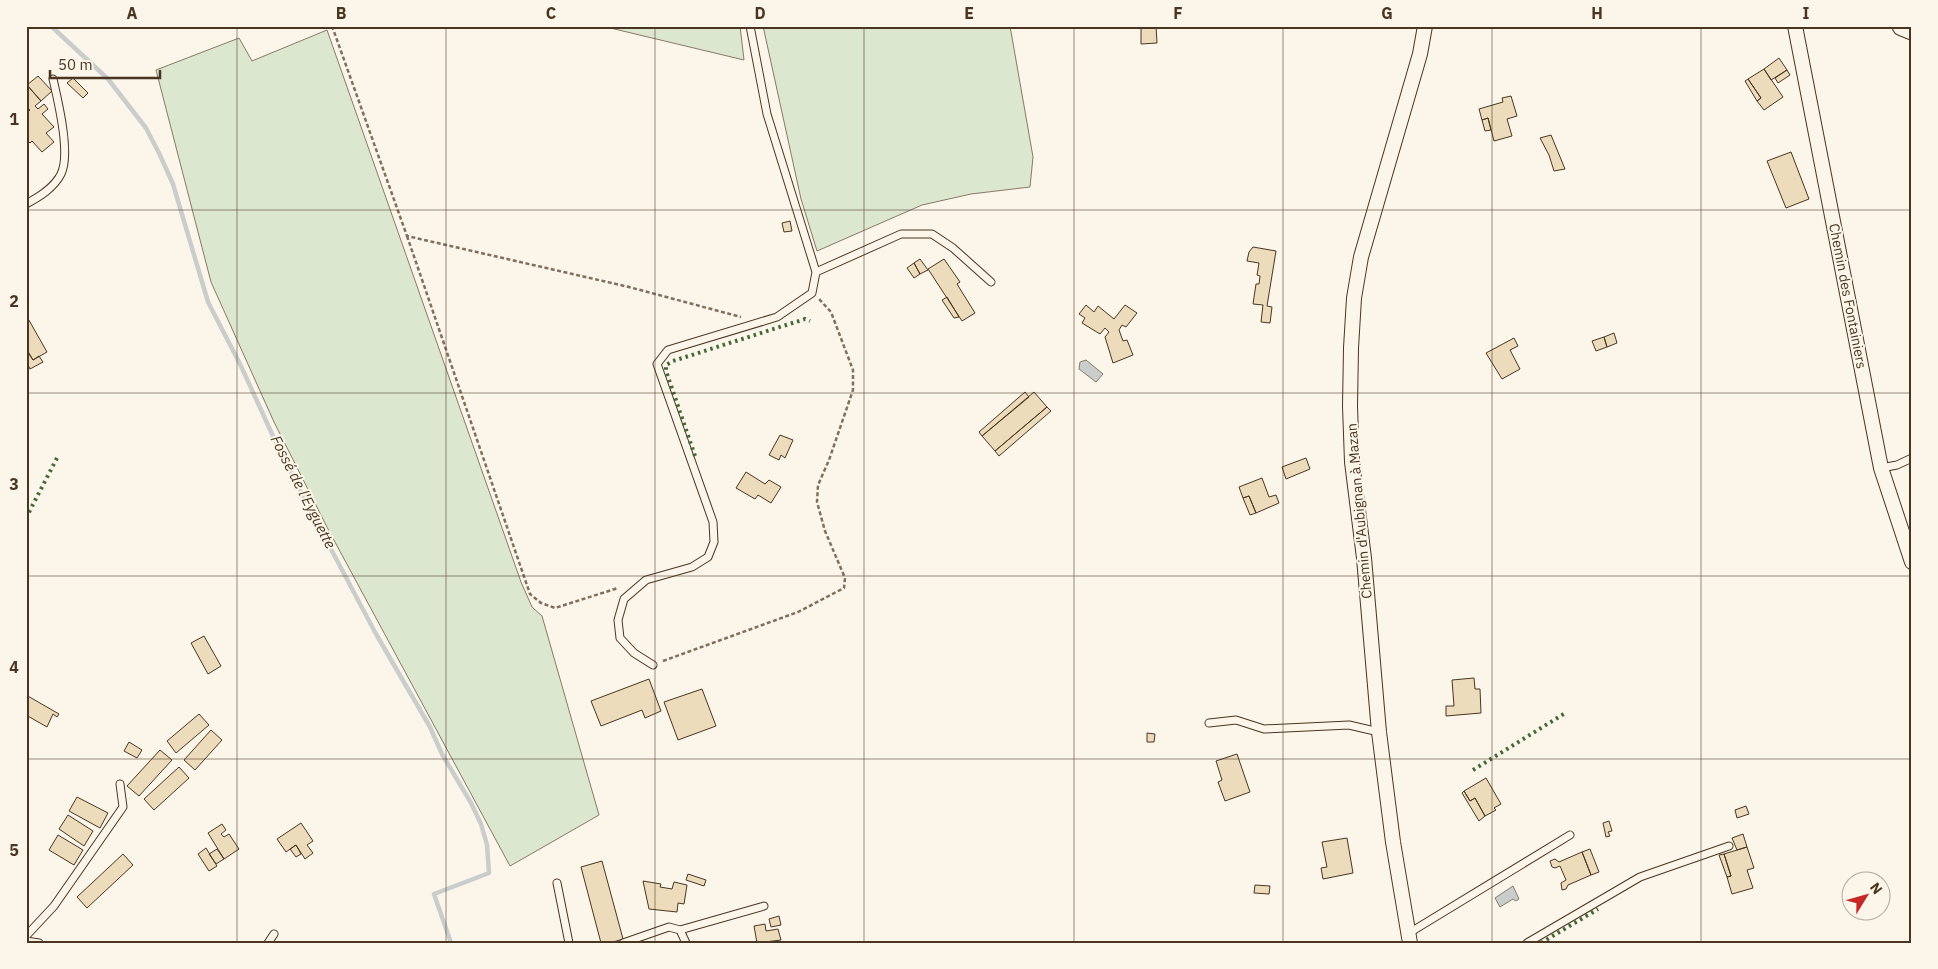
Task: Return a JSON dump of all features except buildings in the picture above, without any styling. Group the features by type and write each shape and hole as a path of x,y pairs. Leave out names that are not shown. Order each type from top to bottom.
{"main road":[{"path":"1902,26 1912,30"}],"street":[{"name":"Chemin d'Aubignan à Mazan","path":"1409,938 1393,842 1379,732 1364,558 1352,462 1350,406 1351,348 1354,298 1361,258 1420,54 1425,26"},
{"name":"Chemin des Fontainiers","path":"1795,26 1881,468 1912,562"}],"lane":[{"path":"653,665 634,653 620,638 618,620 624,599 646,580 692,568 708,557 714,542 713,522 657,364 668,350 777,317 812,293 816,272 767,114 750,26"},
{"path":"26,204 50,188 62,173 65,147 53,79"},
{"path":"816,272 901,234 932,234 953,248 992,282"},
{"path":"1881,468 1897,465 1912,458"},
{"path":"1209,723 1236,720 1264,729 1349,725 1379,732"},
{"path":"26,936 54,906 123,807 120,784"},
{"path":"1409,938 1570,835"},
{"path":"1528,943 1640,877 1728,846"},
{"path":"557,883 568,943"},
{"path":"623,943 669,927 680,930 764,906"},
{"path":"680,930 686,943"},
{"path":"268,943 274,934"},
{"path":"26,941 39,943"}],"path":[{"path":"332,26 407,236 530,594 541,603 555,608 619,588"},
{"path":"407,236 629,287 760,322"},
{"path":"653,665 798,612 844,588 846,578 825,531 818,502 818,485 829,460 853,390 853,370 831,312 812,293"}],"green space":[{"path":"602,26 740,26 744,60"},
{"path":"763,26 1010,26 1033,157 1030,187 971,194 922,205 817,251 801,199"},
{"path":"327,30 521,582 532,607 542,616 599,815 510,866 329,531 274,422 211,282 156,70 239,38 252,61"}],"shaded area":[{"path":"1086,360 1103,374 1096,382 1079,369 1080,362"},
{"path":"1513,886 1519,899 1516,901 1513,899 1500,907 1495,898"}],"waterway":[{"name":"Fossé de l'Eyguette","path":"51,26 108,79 146,128 173,184 208,302 306,502 376,634 430,727 442,754 481,824 487,845 489,873 434,894 451,943"}],"hedge":[{"path":"695,456 666,371 666,365 673,361 805,319 810,321"},
{"path":"26,518 58,456"},
{"path":"1473,770 1567,712"},
{"path":"1541,943 1598,909"}]}
